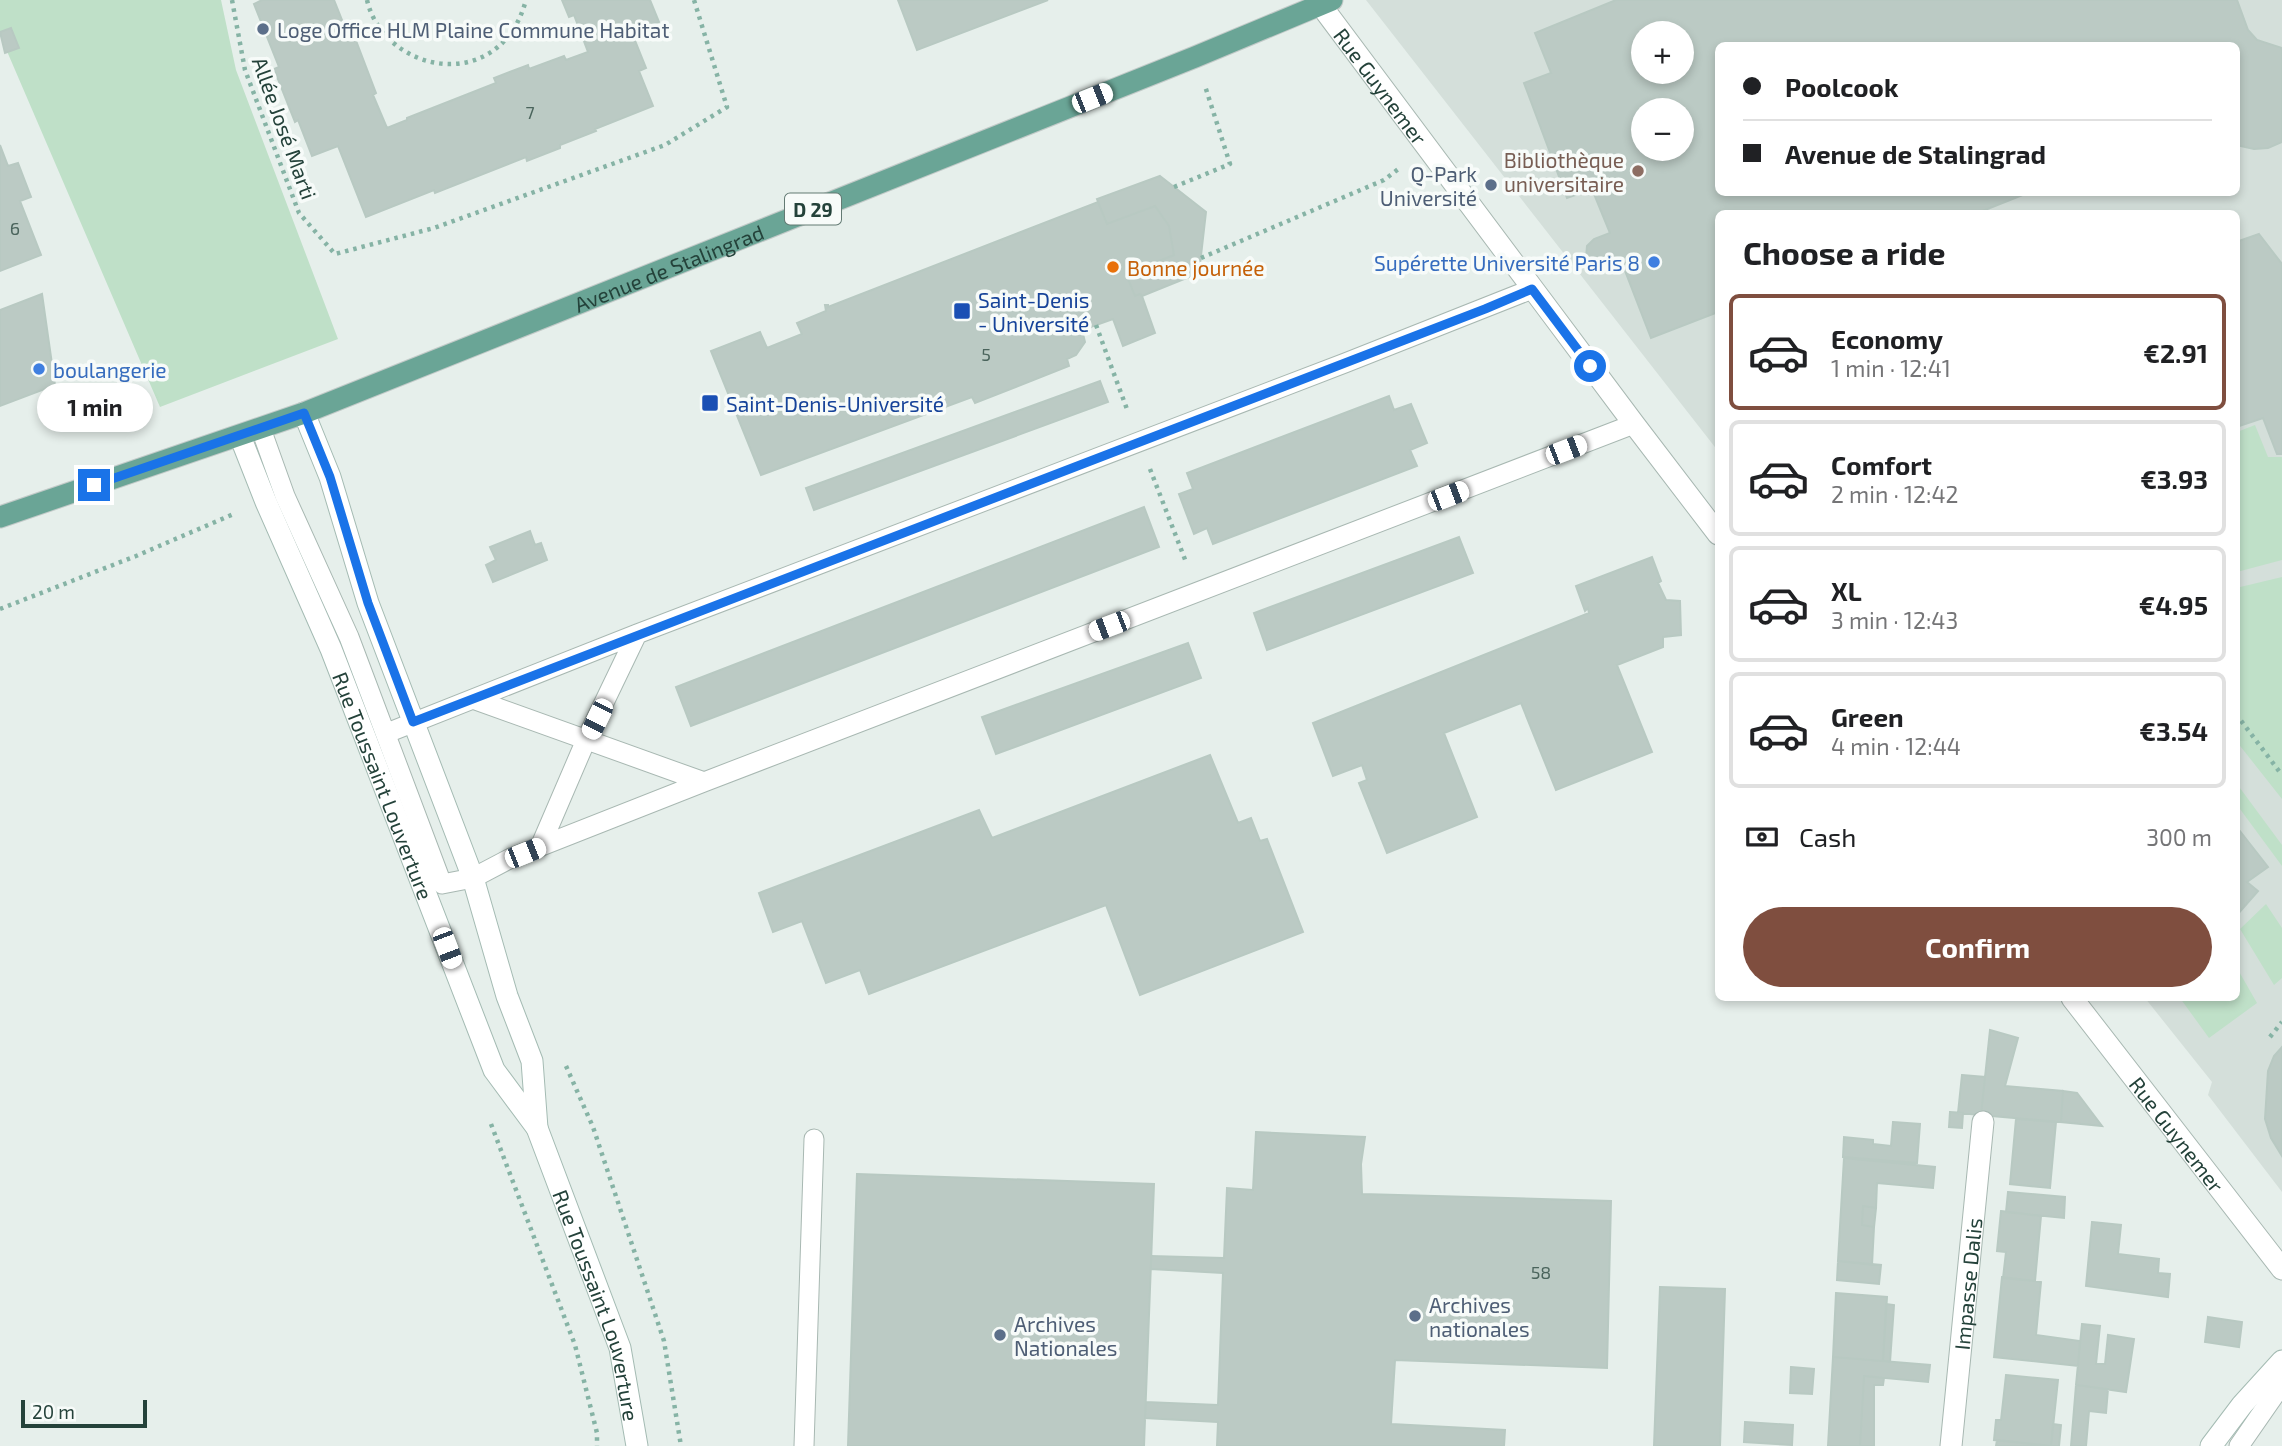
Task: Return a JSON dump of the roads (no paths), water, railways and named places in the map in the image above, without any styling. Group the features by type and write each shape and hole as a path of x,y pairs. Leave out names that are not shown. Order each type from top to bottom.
{"main road":[{"name":"Avenue de Stalingrad","path":"0,517 304,413 1195,57 1323,2"}],"street":[{"name":"Rue Guynemer","path":"1323,2 1426,147 1715,530"},
{"name":"Rue Toussaint Louverture","path":"304,413 330,477 368,603 472,878 507,996 532,1061 537,1128"},
{"name":"Rue Toussaint Louverture","path":"251,433 266,502 331,649 494,1070 537,1128 620,1348 637,1446"},
{"name":"Rue Guynemer","path":"2074,1001 2282,1269"},
{"name":"Impasse Dalis","path":"1951,1446 1983,1122"},
{"path":"2211,1446 2242,1405 2282,1361"}],"lane":[{"path":"387,733 1532,289"},
{"path":"251,433 285,496 349,636 442,884 472,878 540,847 704,782 1634,424"},
{"path":"540,847 586,740 637,635"},
{"path":"473,699 704,782"},
{"path":"381,778 387,733"},
{"path":"804,1446 814,1139"},
{"path":"2239,1446 2282,1384"}],"place":[{"name":"Loge Office HLM Plaine Commune Habitat","path":"263,29"},
{"name":"Bibliothèque universitaire","path":"1638,171"},
{"name":"Q-Park Université","path":"1491,185"},
{"name":"Supérette Université Paris 8","path":"1654,262"},
{"name":"Bonne journée","path":"1113,267"},
{"name":"Saint-Denis - Université","path":"962,311"},
{"name":"boulangerie","path":"39,369"},
{"name":"Saint-Denis-Université","path":"710,403"},
{"name":"Archives nationales","path":"1415,1316"},
{"name":"Archives Nationales","path":"1000,1335"}]}
